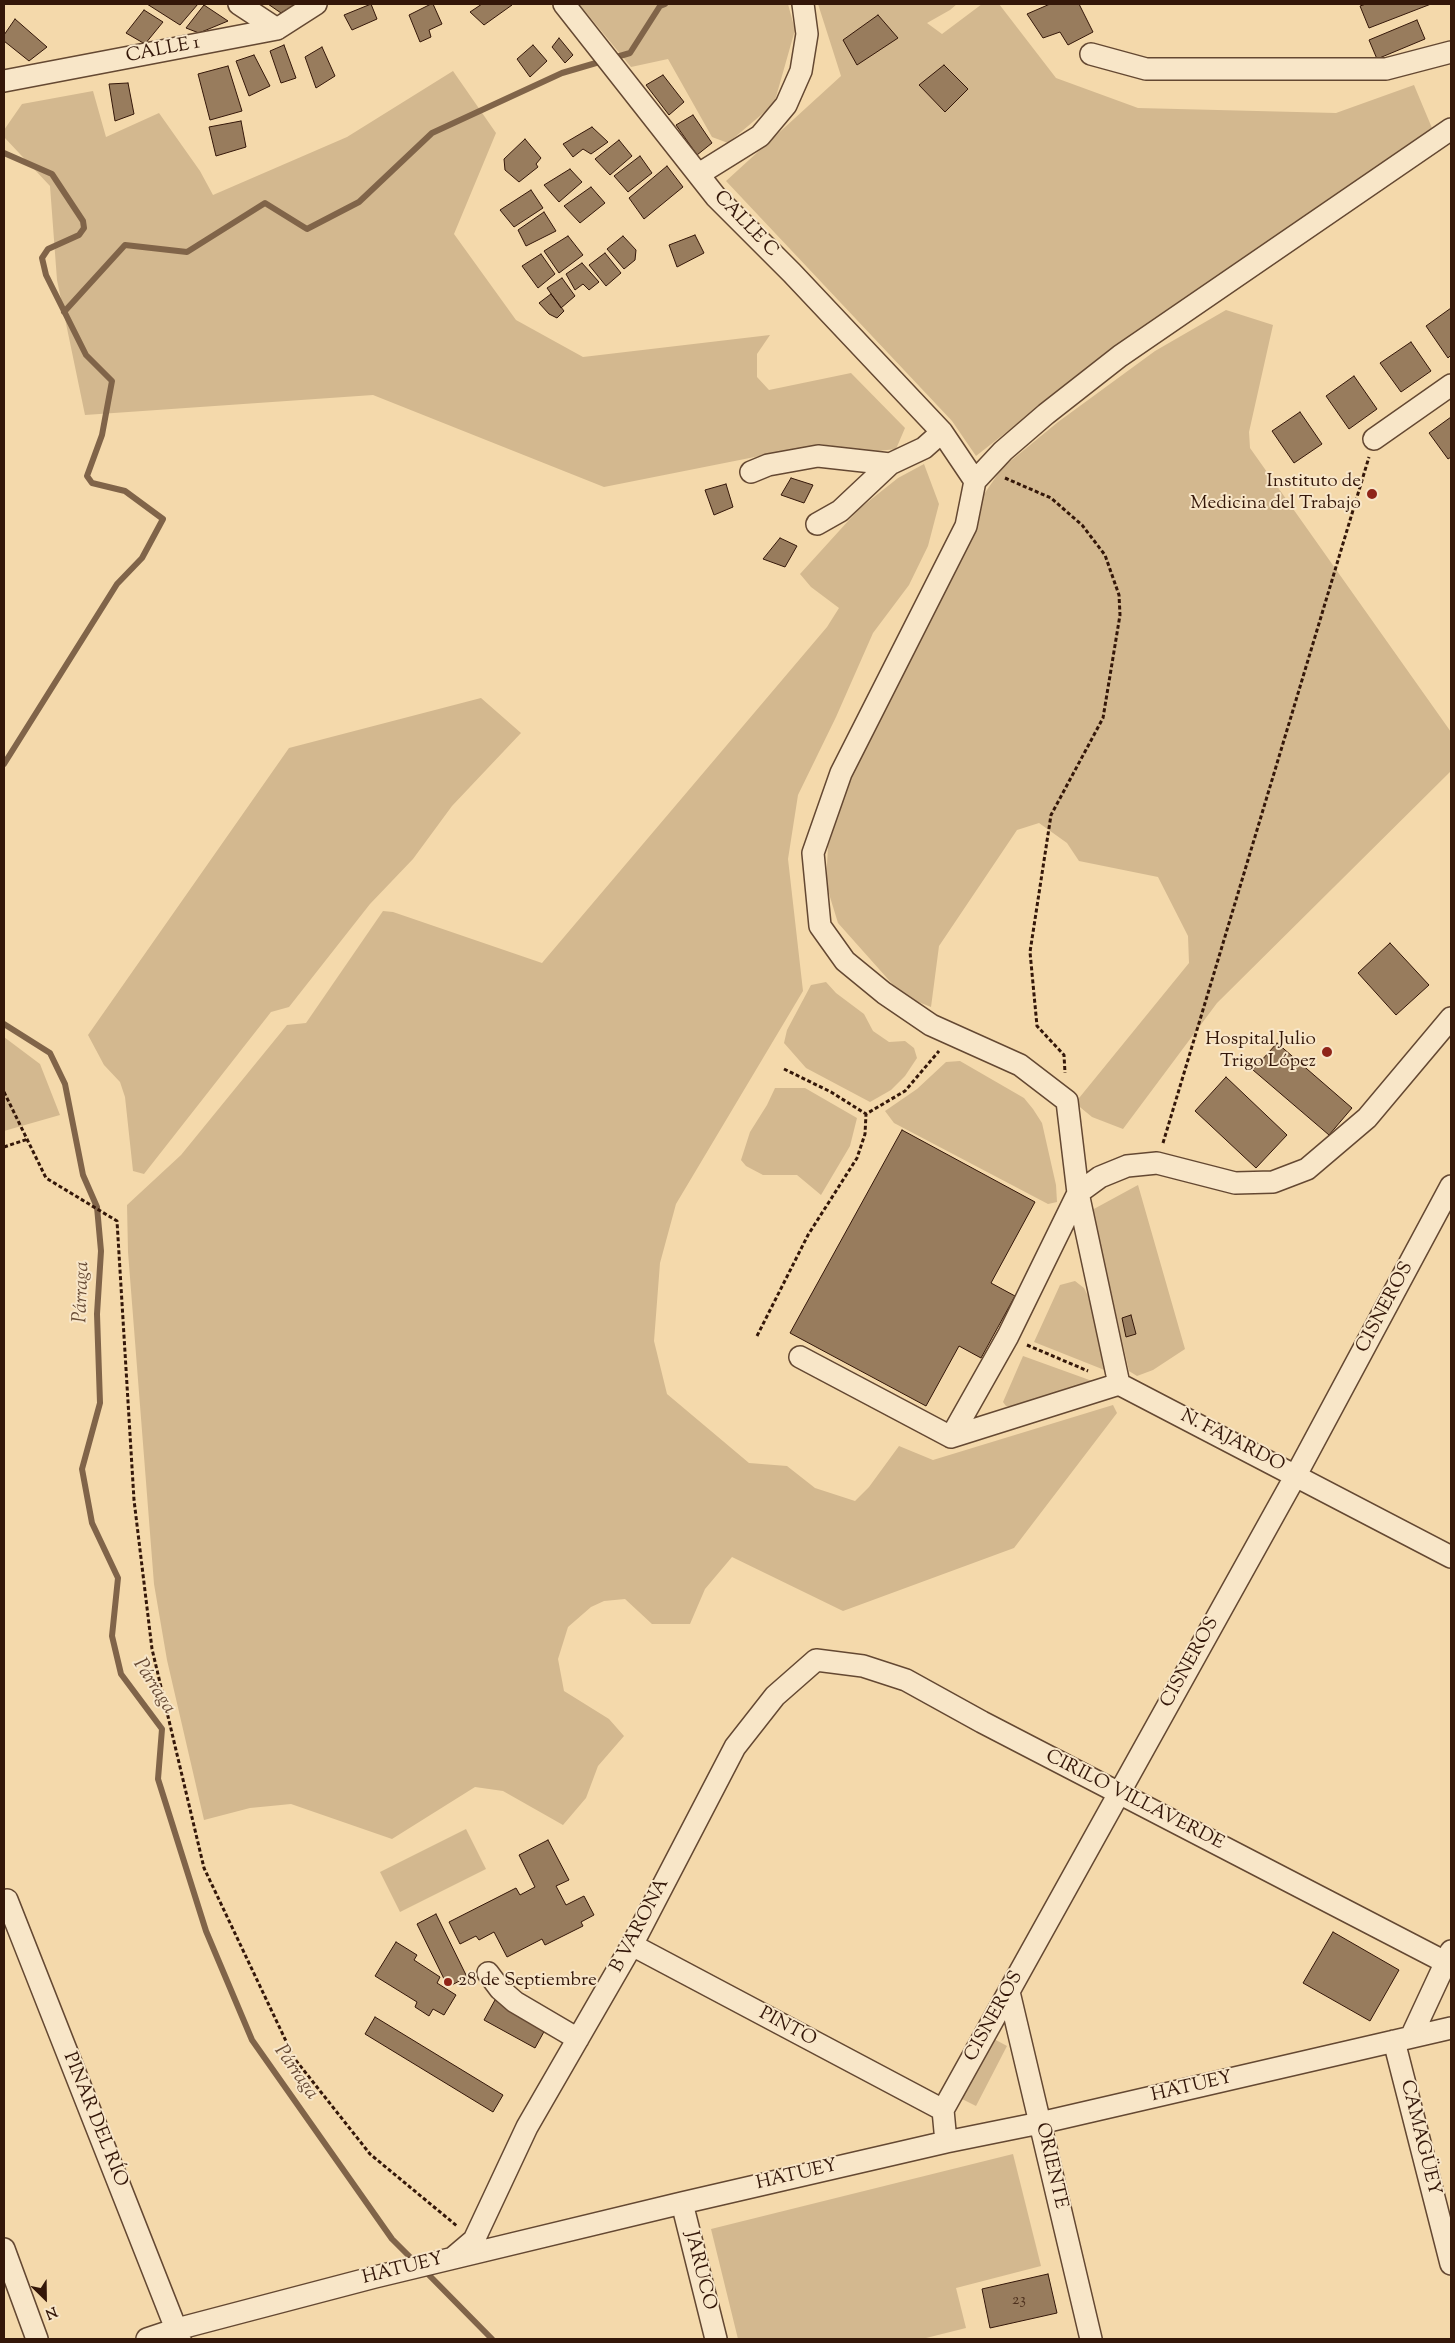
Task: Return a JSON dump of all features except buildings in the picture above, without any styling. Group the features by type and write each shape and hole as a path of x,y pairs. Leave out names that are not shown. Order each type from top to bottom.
{"street":[{"path":"239,4 278,29"},
{"name":"CALLE 1","path":"4,81 278,29 316,4"},
{"name":"CALLE C","path":"564,4 716,197 792,273 942,432 975,481"},
{"path":"699,174 760,136 786,105 801,71 807,34 802,4"},
{"path":"1091,54 1146,69 1386,69 1451,52"},
{"path":"800,1358 951,1437 1118,1384 1078,1193 1067,1101 1020,1065 931,1025 884,993 845,961 820,926 813,854 841,774 966,526 975,481 1003,451 1032,426 1120,356 1451,129"},
{"path":"1374,439 1451,385"},
{"path":"817,524 840,510 890,464 924,448 942,432"},
{"path":"751,472 768,465 818,456 890,464"},
{"path":"951,1437 1008,1336 1078,1193 1100,1176 1127,1166 1157,1163 1236,1183 1272,1182 1307,1169 1367,1118 1451,1018"},
{"name":"CISNEROS","path":"943,2110 1296,1474 1451,1186"},
{"name":"N. FAJARDO","path":"1118,1384 1296,1474 1451,1557"},
{"name":"B VARONA","path":"454,2257 474,2240 527,2127 632,1945 735,1747 775,1696 816,1660"},
{"name":"CIRILO VILLAVERDE","path":"816,1660 863,1666 906,1680 1120,1793 1448,1957"},
{"name":"PINAR DEL RÍO","path":"8,1900 178,2334"},
{"name":"PINTO","path":"632,1945 943,2110"},
{"path":"1402,2039 1448,1957"},
{"path":"488,1973 500,1989 515,2002 578,2039"},
{"name":"ORIENTE","path":"1009,1992 1091,2339"},
{"name":"HATUEY","path":"147,2339 178,2334 375,2277 454,2257 946,2142 1040,2123 1451,2028"},
{"name":"CAMAGÜEY","path":"1402,2039 1451,2264"},
{"path":"943,2110 946,2142"},
{"name":"JARUCO","path":"682,2203 716,2339"},
{"path":"4,2249 37,2339"}],"path":[{"path":"1157,1163 1374,439"},
{"path":"975,481 1004,478 1051,498 1082,525 1105,555 1119,595 1120,615 1103,718 1051,815 1030,952 1037,1026 1064,1055 1067,1101"},
{"path":"866,1114 905,1091 952,1035"},
{"path":"784,1069 830,1092 866,1114"},
{"path":"4,1092 23,1135 28,1139 46,1178 117,1221 134,1500 152,1648 204,1868 294,2058 370,2154 474,2240"},
{"path":"757,1336 808,1235 857,1158 865,1134 866,1114"},
{"path":"4,1147 28,1139"},
{"path":"1008,1336 1118,1384"}],"shaded area":[{"path":"579,4 788,4 795,30 774,104 728,143 712,137 668,59 631,67"},
{"path":"818,4 957,4 927,23 942,34 982,4 999,4 1056,78 1138,108 1336,113 1414,85 1432,128 1134,332 976,456 952,421 726,181 841,76"},
{"path":"453,71 496,133 454,234 516,320 583,357 770,335 757,354 757,377 769,390 851,373 905,428 896,449 869,452 820,444 604,487 373,395 85,415 57,280 50,186 4,137 4,130 22,104 93,91 106,137 159,113 200,171 213,195 347,137"},
{"path":"1226,310 1273,325 1249,432 1250,448 1451,732 1451,771 1217,1003 1123,1129 1092,1117 1075,1103 1189,963 1188,936 1158,877 1079,861 1067,843 1039,823 1017,830 939,946 931,1007 903,996 838,923 826,884 828,846 848,785 919,634 956,571 973,536 980,500 1002,468 1058,422 1155,351"},
{"path":"924,464 939,504 928,546 909,585 873,633 836,717 798,795 788,859 803,991 676,1204 660,1263 654,1341 667,1394 749,1463 787,1466 815,1488 855,1501 869,1487 899,1446 933,1460 1113,1405 1117,1413 1014,1548 843,1611 732,1557 705,1589 690,1624 652,1624 625,1599 604,1601 591,1607 568,1627 558,1659 564,1691 609,1719 624,1736 598,1766 586,1798 563,1825 503,1791 475,1787 392,1839 291,1804 250,1808 204,1820 167,1660 154,1584 128,1252 127,1205 181,1155 287,1025 306,1023 383,911 393,912 542,963 827,627 839,608 811,587 800,574 859,509 898,478"},
{"path":"481,698 521,733 452,806 413,859 370,904 289,1007 271,1012 144,1174 133,1171 125,1097 120,1082 104,1065 88,1035 289,748"},
{"path":"826,982 836,993 864,1014 873,1031 889,1042 905,1041 914,1048 917,1058 905,1076 891,1090 870,1102 806,1068 784,1043 787,1030 811,985"},
{"path":"4,1037 40,1064 60,1115 4,1131"},
{"path":"960,1061 1024,1098 1033,1109 1042,1123 1056,1185 1057,1202 1048,1204 894,1123 885,1111 917,1089 946,1062"},
{"path":"775,1088 805,1088 857,1118 850,1146 821,1195 797,1175 763,1175 746,1166 741,1160 750,1132"},
{"path":"1138,1185 1185,1349 1153,1370 1137,1376 1129,1371 1092,1210"},
{"path":"1075,1281 1084,1288 1088,1296 1107,1371 1034,1342 1060,1285"},
{"path":"1023,1356 1095,1382 1018,1407 1006,1406 1003,1402"},
{"path":"466,1829 486,1869 400,1912 380,1872"},
{"path":"994,2039 1007,2046 976,2106 962,2099"},
{"path":"1013,2154 1041,2266 956,2288 966,2328 922,2339 738,2339 711,2229"}],"waterway":[{"path":"64,312 125,245 187,252 265,203 307,229 359,202 432,133 562,73 630,53 660,6 665,4"},
{"path":"4,153 52,174 83,221 84,228 79,235 48,249 42,258 46,275 86,355 112,381 102,435 87,476 92,483 125,491 163,519 142,558 117,584 4,764"},
{"name":"Párraga","path":"4,1024 50,1053 65,1084 83,1175 97,1207 101,1251 97,1314 100,1403 82,1469 92,1523 118,1578 112,1636 121,1674 162,1729 158,1779 206,1931 252,2040 392,2239 415,2262"},
{"name":"Párraga","path":"423,2269 492,2339"}],"place":[{"name":"Instituto de Medicina del Trabajo","path":"1372,494"},
{"name":"Hospital Julio Trigo López","path":"1327,1052"},
{"name":"28 de Septiembre","path":"448,1982"}]}
